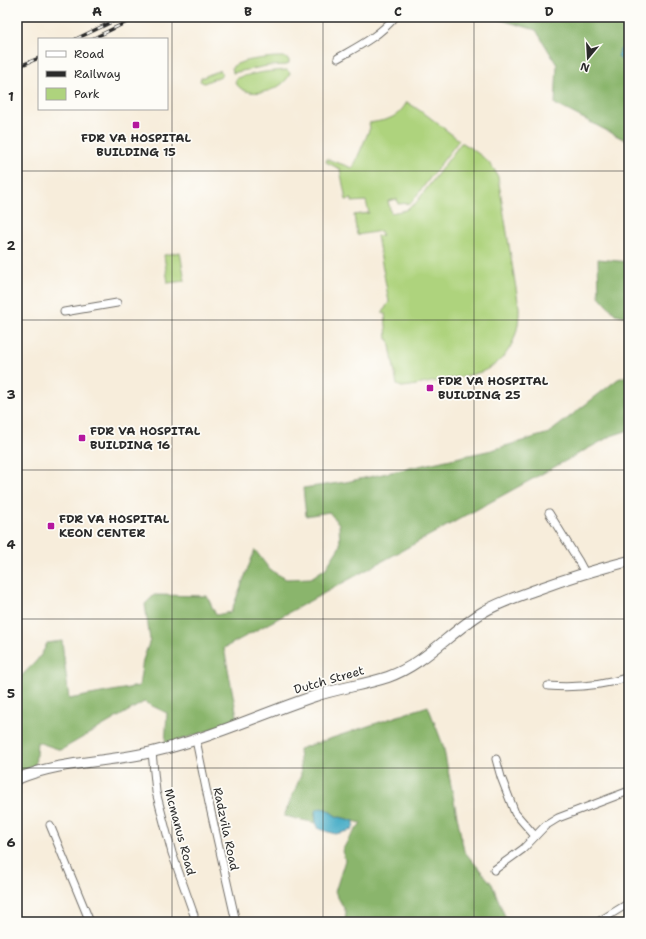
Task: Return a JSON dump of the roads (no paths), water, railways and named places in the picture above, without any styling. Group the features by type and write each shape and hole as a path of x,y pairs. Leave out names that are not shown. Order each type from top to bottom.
{"street":[{"path":"338,58 371,40 386,28 395,17"},
{"path":"64,312 117,303"},
{"path":"549,513 585,573"},
{"name":"Dutch Street","path":"17,779 41,770 64,764 152,752 196,740 315,696 401,672 421,660 463,625 490,608 585,573 629,561"},
{"path":"548,686 573,688 616,681 629,677"},
{"name":"Radzvila Road","path":"196,740 236,922"},
{"name":"Mcmanus Road","path":"152,752 156,792 168,840 194,915"},
{"path":"496,759 501,777 515,813 535,836"},
{"path":"494,870 523,849 545,826 558,818 629,791"},
{"path":"50,825 90,922"},
{"path":"598,922 629,903"}],"water":[{"path":"629,40 629,66 618,57 620,50"},
{"path":"320,808 326,809 336,816 354,821 352,830 335,834 319,829 316,823 315,811"}],"railway":[{"path":"78,38 122,17"},
{"path":"94,38 137,17"},
{"path":"17,67 38,58"}],"place":[{"name":"FDR VA HOSPITAL BUILDING 15","path":"136,125"},
{"name":"FDR VA HOSPITAL BUILDING 25","path":"430,388"},
{"name":"FDR VA HOSPITAL BUILDING 16","path":"82,438"},
{"name":"FDR VA HOSPITAL KEON CENTER","path":"51,526"}]}
